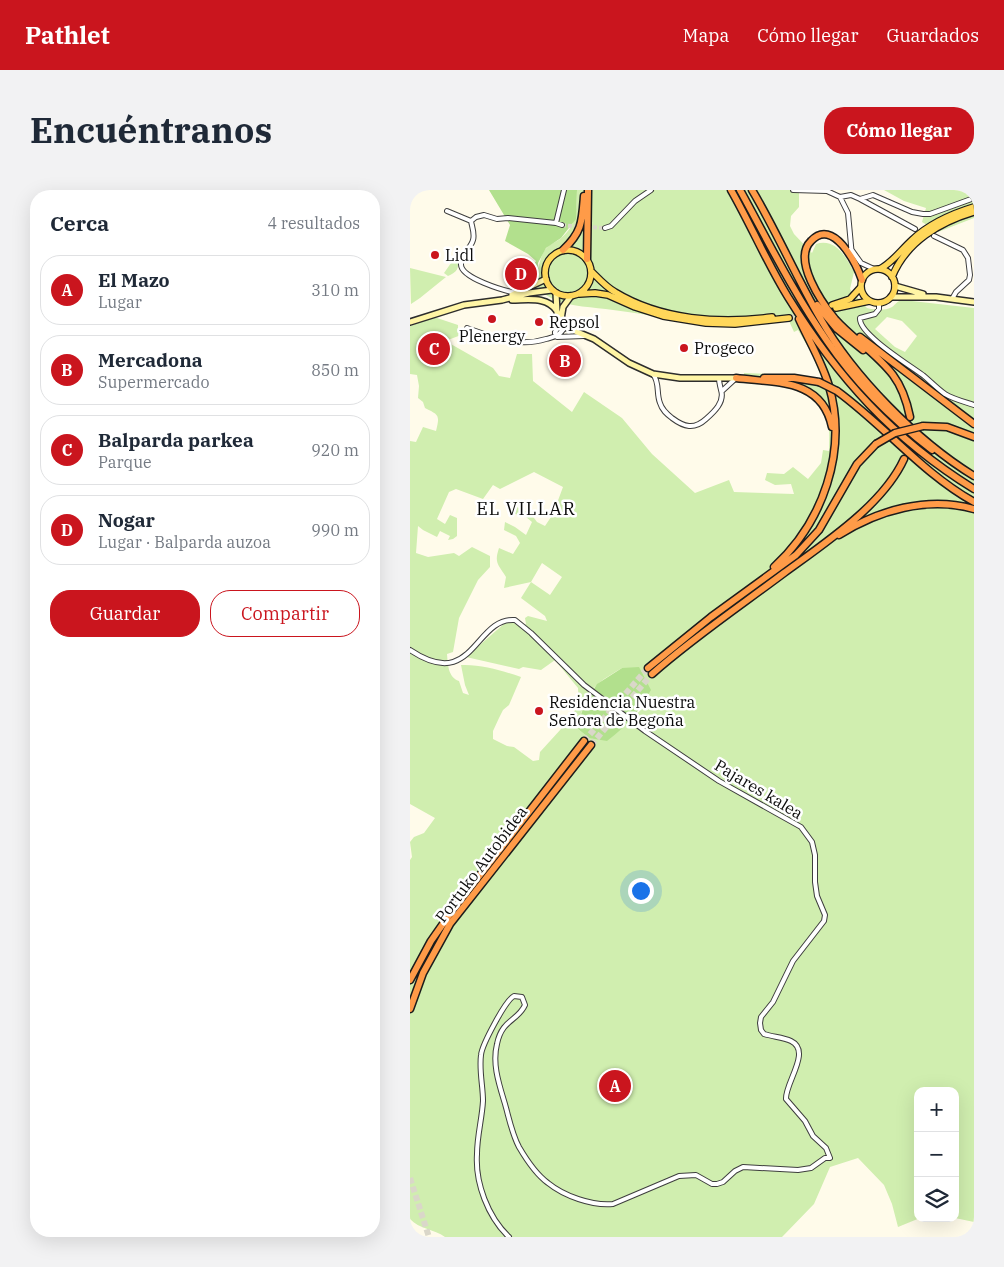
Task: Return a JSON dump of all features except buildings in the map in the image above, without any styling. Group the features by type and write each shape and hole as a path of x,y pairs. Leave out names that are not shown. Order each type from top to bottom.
{"highway":[{"path":"563,250 576,238 579,232 584,190"},
{"path":"587,259 588,190"},
{"path":"731,190 788,298 825,375 834,410 834,453 828,481 816,512 794,547 758,581"},
{"path":"740,190 799,298 849,370 874,398 918,439 974,476"},
{"path":"752,190 808,295 834,339 856,369 879,396 919,434 964,470"},
{"path":"862,280 852,258 843,245 834,238 822,235 814,238 805,249 804,258 815,289 834,318 885,366 897,381 910,417"},
{"path":"815,289 837,316 856,333 974,424"},
{"path":"808,295 838,329 885,366"},
{"path":"788,298 832,362 870,406 914,447 974,489"},
{"path":"736,378 786,384 808,391 826,409 834,436"},
{"path":"736,378 794,378 819,382 837,391 929,471 974,502"},
{"path":"904,459 894,478 876,499 813,552 650,671 711,617 758,581 787,562 809,542 826,520 857,464 876,444 907,428 923,426 947,427 974,437"},
{"path":"813,552 859,523 892,511 925,505 945,504 974,509"},
{"name":"Portuko Autobidea","path":"410,980 440,926 588,743 450,924 423,973 410,1009"}],"main road":[{"path":"877,269 885,270 892,277 895,286 891,297 886,302 868,301 834,307 850,299 860,288 862,280 869,271 890,262 923,230 955,213 974,207"},
{"path":"892,277 901,259 926,234 974,212"},
{"path":"563,250 574,250 584,255 587,259 592,272 603,284 637,303 687,317 733,320 789,317 735,324 693,322 663,316 608,295 595,293 564,296 554,291 545,273 548,261 552,256 563,250"},
{"path":"579,294 587,287 592,277 592,272"},
{"path":"860,288 868,301"}],"street":[{"path":"556,223 564,190"},
{"path":"605,228 611,226 635,201 651,190"},
{"path":"793,190 827,191 840,197 851,196 916,229"},
{"path":"860,199 873,195 912,212 930,214 974,198"},
{"path":"840,197 848,213 852,258"},
{"path":"447,211 471,221"},
{"path":"471,221 475,217 484,215 497,219 508,218 562,225"},
{"path":"471,221 474,238 461,261 462,268 467,274 498,289 518,293"},
{"path":"934,236 963,250 968,258 969,280 956,292 952,299"},
{"path":"850,247 861,263 877,269"},
{"path":"968,258 974,257"},
{"path":"410,322 455,307 493,301 518,293 546,278"},
{"path":"895,286 911,292 974,302"},
{"path":"498,289 501,298"},
{"path":"501,298 506,291"},
{"path":"501,298 554,291 558,312 565,328 603,344 629,363 653,374 672,378 736,378"},
{"path":"555,335 561,319 561,312 571,296"},
{"path":"891,297 936,297"},
{"path":"501,298 544,300 558,312"},
{"path":"879,303 879,309 875,314 860,318 859,322 863,328 884,348 946,394 974,405"},
{"path":"467,328 520,344 537,342 555,335 565,328"},
{"path":"555,335 587,336"},
{"path":"653,374 658,385 659,400 662,408 684,426 696,426 712,414 720,404 722,391 719,378"},
{"path":"722,391 736,378"},
{"name":"Pajares kalea","path":"410,650 428,662 442,663 459,660 503,621 515,620 531,633 584,685 645,731 720,781 801,827 812,842 815,855 815,882 824,920 793,961 773,1002 761,1017 760,1023 764,1034 793,1042 797,1046 799,1058 786,1099 805,1121 813,1136 826,1148 830,1158 825,1158 811,1168 798,1170 743,1168 735,1171 717,1184 712,1184 696,1175 679,1176 613,1204 605,1204 574,1196 553,1186 543,1178 520,1149 495,1063 496,1045 500,1031 504,1025 522,1011 525,1005 524,1000 518,996 508,1002 481,1054 483,1104 476,1154 483,1195 498,1224 509,1237"}],"green space":[{"path":"489,190 577,190 576,219 561,238 546,248 538,263 537,275 532,283 521,287 536,261 528,254 505,241 510,225"},
{"path":"577,190 799,190 799,207 791,216 790,226 794,234 812,253 816,244 823,243 835,246 840,250 854,272 850,289 867,308 886,309 903,300 974,308 974,1222 959,1219 959,1087 914,1087 914,1220 898,1227 892,1204 884,1185 858,1158 830,1167 814,1204 782,1237 445,1237 418,1225 410,1219 410,860 412,857 410,842 414,837 424,833 435,818 410,804 410,441 416,442 423,427 436,431 438,419 436,414 425,408 423,402 418,398 419,386 417,375 410,374 410,326 434,317 458,325 458,331 461,335 448,340 449,343 493,368 499,376 510,378 517,354 532,354 533,381 572,412 584,392 622,418 652,454 695,493 729,480 734,492 794,494 791,484 775,485 765,480 767,473 784,474 793,467 808,479 821,463 823,450 829,451 828,424 823,411 816,402 795,390 744,382 744,373 800,375 822,379 811,352 798,330 794,332 789,321 723,323 567,304 553,299 532,283 544,251 560,239 570,228 576,211","holes":["887,317 902,321 917,336 905,352 895,347 875,329","534,472 563,487 553,514 545,526 537,522 531,514 515,506 512,513 526,517 532,522 526,535 505,522 504,530 516,536 520,543 513,554 499,548 497,560 506,577 504,588 531,582 521,598 545,616 547,621 528,616 525,618 526,624 520,627 514,623 505,623 466,657 519,669 523,667 541,670 555,660 578,688 579,705 540,752 539,760 533,761 514,747 507,746 493,739 493,731 503,710 509,705 521,677 499,670 461,665 469,695 463,693 459,681 453,677 449,670 447,654 453,652 459,618 478,580 490,567 490,556 472,547 459,556 454,553 428,557 416,553 418,526 437,537 440,531 450,536 448,540 457,536 457,518 450,515 445,524 437,519 449,492 456,489 483,499 493,485 500,489","542,563 562,577 550,595 531,582","622,668 643,704 639,712 589,738 578,729 584,704 594,687"]},
{"path":"884,190 967,190 974,193 974,218 938,232 922,222 926,208 904,201"},
{"path":"456,256 460,258 457,268 455,272 448,276 444,273"},
{"path":"410,268 446,277 411,304"},
{"path":"639,667 651,690 627,724 607,741 589,738 578,729 586,701 597,684 622,668"}],"tunnel":[{"path":"562,225 580,227"},
{"path":"587,227 605,228"},
{"path":"789,318 836,308"},
{"path":"905,455 909,440 910,417"},
{"path":"584,741 648,668"},
{"path":"591,745 652,674"},
{"path":"410,1178 429,1237"},
{"path":"410,1230 412,1237"}],"place":[{"name":"Lidl","path":"435,255"},
{"name":"Nogar","path":"521,274"},
{"name":"Plenergy","path":"492,319"},
{"name":"Repsol","path":"539,322"},
{"name":"Progeco","path":"684,348"},
{"name":"Balparda parkea","path":"434,349"},
{"name":"Mercadona","path":"565,361"},
{"name":"Residencia Nuestra Señora de Begoña","path":"539,711"},
{"name":"El Mazo","path":"615,1086"}],"district":[{"name":"EL VILLAR","path":"526,508"}]}
